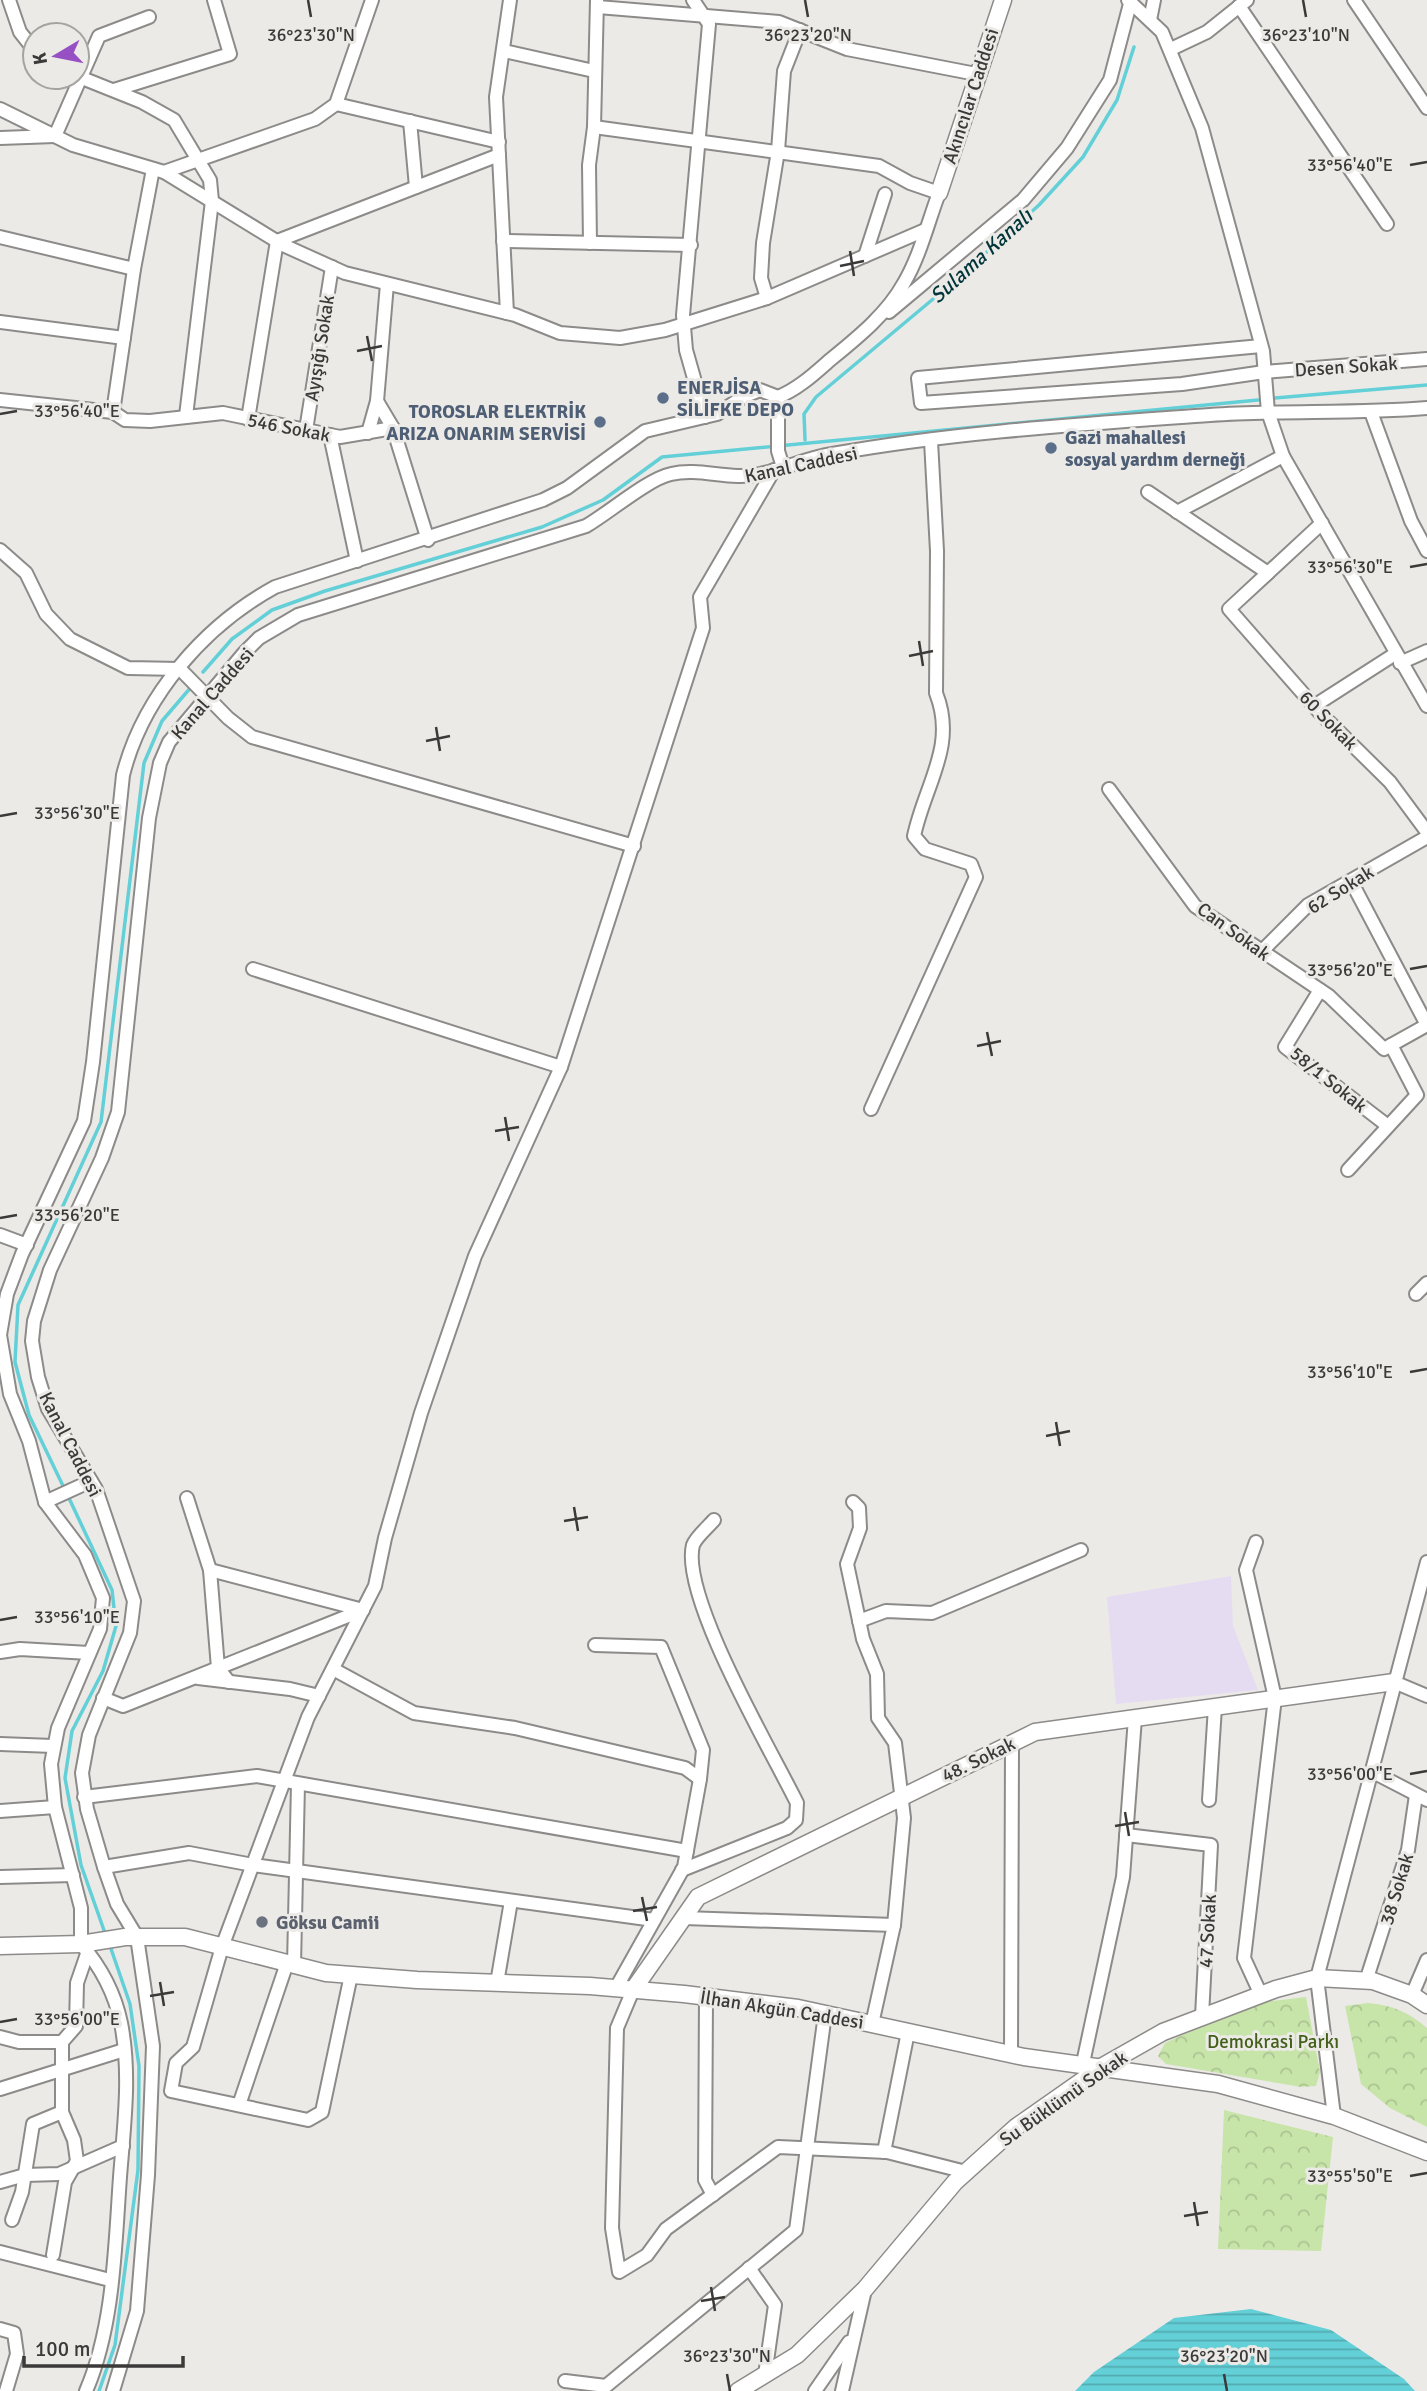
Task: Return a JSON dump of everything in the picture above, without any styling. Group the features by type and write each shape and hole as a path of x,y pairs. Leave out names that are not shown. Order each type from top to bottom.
{"main road":[{"name":"Akıncılar Caddesi","path":"939,193 976,74 1003,0"},
{"name":"48. Sokak","path":"633,1990 698,1897 1035,1732 1394,1682"},
{"name":"İlhan Akgün Caddesi","path":"0,1946 87,1946 131,1937 185,1937 291,1964 351,1975 633,1990 706,1997 825,2014 1011,2054 1218,2084 1334,2116 1427,2152"},
{"name":"Su Büklümü Sokak","path":"738,2391 797,2356 865,2289 966,2172 1016,2127 1103,2066 1163,2032 1261,1994 1317,1978 1366,1981 1412,1995 1427,2005"}],"street":[{"path":"9,0 21,33"},
{"path":"114,90 230,54 214,0"},
{"path":"158,171 316,119 336,104 372,0"},
{"path":"507,313 496,97 510,0"},
{"path":"693,0 709,24 683,324 686,350 705,417"},
{"path":"1150,20 1154,0"},
{"path":"1354,0 1427,108"},
{"path":"86,2391 100,2344 110,2280 128,2082 121,2022 112,1994 87,1946 81,1908 51,1785 53,1746 66,1704 100,1629 103,1598 85,1555 51,1500 29,1441 5,1393 1,1320 7,1294 27,1245 75,1145 88,1101 122,775 140,723 154,699 239,607 275,587 428,540 543,500 567,488 645,431 717,414 743,397 760,390 778,397 791,392 1023,200 1067,148 1110,80 1130,1 1163,32 1202,128 1261,346 1268,412 1283,456 1427,706"},
{"path":"1171,49 1207,32 1243,3 1387,225"},
{"path":"590,243 589,165 594,127 597,4 779,22 847,49 976,74"},
{"path":"91,52 99,36 149,17"},
{"path":"767,298 761,278 763,243 778,151 784,71 800,30"},
{"path":"504,51 594,71"},
{"path":"91,81 142,102 174,120 210,180 212,201 186,416"},
{"path":"55,136 73,91"},
{"path":"336,104 410,121 499,149"},
{"path":"0,109 55,136 158,171 277,241 332,267 387,284 507,313 560,333 637,337 767,298 925,230"},
{"path":"410,121 416,187"},
{"path":"594,127 879,166 910,183 939,193 904,284 864,333"},
{"path":"0,138 55,136"},
{"path":"277,241 416,187 499,149"},
{"path":"113,412 134,269 158,171"},
{"path":"865,256 885,194"},
{"path":"0,237 134,269"},
{"path":"248,419 277,241"},
{"path":"503,242 691,245"},
{"name":"Ayışığı Sokak","path":"306,430 332,267"},
{"path":"368,433 377,401 387,284"},
{"path":"0,322 124,338"},
{"name":"Desen Sokak","path":"1261,346 918,378 921,403 1182,384 1264,372 1427,359"},
{"path":"351,1975 322,2112 308,2120 171,2091 176,2063 193,2046 222,1947 284,1782 319,1696 375,1586 385,1538 421,1413 475,1256 561,1068 703,628 700,597 779,469 776,423 778,397"},
{"name":"546 Sokak","path":"0,400 113,412 125,419 149,421 223,414 340,437 393,428"},
{"path":"377,401 393,428 428,540"},
{"name":"Kanal Caddesi","path":"131,1937 104,1867 84,1797 83,1756 130,1633 134,1601 86,1483 43,1395 34,1359 34,1321 50,1270 102,1158 118,1112 149,818 160,762 169,741 260,638 298,615 586,526 612,512 651,481 672,474 735,478 830,454 931,441 1268,412 1371,412 1427,408"},
{"path":"1371,412 1411,521 1427,551"},
{"path":"330,435 357,561"},
{"path":"871,1109 976,877 971,864 925,849 914,836 945,740 943,710 936,693 937,590 931,441"},
{"path":"1177,512 1283,456"},
{"path":"1148,492 1268,573 1322,523"},
{"path":"0,550 26,573 46,614 70,639 128,668 180,669 252,737 634,846"},
{"name":"60 Sokak","path":"1268,573 1229,608 1314,706 1390,782 1427,834"},
{"path":"1314,706 1398,658 1427,651"},
{"name":"Can Sokak","path":"1109,789 1195,906 1320,990 1387,1047"},
{"name":"62 Sokak","path":"1261,952 1308,905 1427,834"},
{"path":"1351,881 1427,1025 1387,1047"},
{"path":"253,969 561,1068"},
{"name":"58/1 Sokak","path":"1320,990 1285,1047 1388,1126"},
{"name":"58/1 Sokak","path":"1348,1170 1417,1095 1387,1047"},
{"path":"0,1235 27,1245"},
{"path":"1416,1294 1427,1283"},
{"path":"51,1500 86,1483"},
{"path":"187,1498 210,1570 218,1668 229,1682"},
{"path":"853,1502 859,1508 860,1528 847,1564 859,1622 877,1674 878,1718 895,1743 904,1818 894,1925 872,2024"},
{"path":"682,1870 786,1828 796,1820 797,1803 707,1623 692,1573 694,1543 714,1520"},
{"path":"1256,1542 1246,1570 1275,1698 1244,1958 1261,1994"},
{"path":"859,1622 886,1611 932,1613 1081,1550"},
{"path":"1334,2116 1317,1978 1373,1772 1380,1731 1422,1594 1427,1562"},
{"path":"210,1570 363,1610"},
{"path":"103,1698 123,1706 363,1610"},
{"path":"595,1645 661,1647 703,1750 682,1870 616,1989"},
{"path":"0,1652 20,1649 89,1653"},
{"path":"333,1669 414,1713 528,1731 685,1768 699,1779"},
{"path":"194,1678 290,1689 319,1696"},
{"path":"1394,1682 1427,1696"},
{"path":"1209,1800 1215,1707"},
{"path":"1083,2063 1123,1877 1135,1718"},
{"path":"1011,2054 1012,1743"},
{"path":"0,1744 53,1746"},
{"path":"1373,1772 1421,1797"},
{"path":"84,1797 257,1776 687,1851"},
{"path":"239,2105 291,1964 298,1784"},
{"name":"38 Sokak","path":"1366,1981 1408,1850 1421,1797"},
{"path":"0,1811 55,1807"},
{"name":"47 Sokak","path":"1126,1835 1211,1845 1202,2016"},
{"path":"104,1867 189,1853 253,1865 654,1920"},
{"path":"0,1878 73,1875"},
{"path":"497,1983 512,1901"},
{"path":"684,1918 894,1925"},
{"path":"113,2391 137,2311 148,2175 153,2046 131,1937"},
{"path":"53,2255 65,2182 77,2161 74,2140 62,2112 62,2042 76,2026 77,1983 87,1946"},
{"path":"1412,1995 1427,1960"},
{"path":"633,1990 617,2028 612,2228 619,2272 647,2255 666,2229 778,2147 807,2146 884,2152 966,2172"},
{"path":"706,1997 705,2180 713,2195"},
{"path":"565,2381 606,2386 796,2230 825,2014"},
{"path":"884,2152 908,2032"},
{"path":"0,2037 19,2042 62,2042"},
{"path":"0,2088 61,2072 124,2050"},
{"path":"12,2220 25,2175 33,2124 62,2112"},
{"path":"0,2182 25,2175 59,2174 123,2146"},
{"path":"0,2252 110,2280"},
{"path":"750,2268 775,2305 765,2375"},
{"path":"842,2391 865,2289"},
{"path":"0,2329 14,2333 17,2354 6,2391"},
{"path":"815,2391 854,2336"}],"shaded area":[{"path":"1231,1576 1233,1626 1258,1690 1116,1704 1107,1597"}],"green space":[{"name":"Demokrasi Parkı","path":"1306,1997 1320,2072 1316,2086 1301,2087 1166,2064 1158,2056 1165,2043 1227,2014 1263,2002"},
{"name":"Demokrasi Parkı","path":"1368,2003 1399,2010 1427,2028 1427,2127 1390,2108 1361,2084 1345,2006"},
{"path":"1224,2110 1333,2137 1321,2251 1218,2249"}],"water":[{"path":"1251,2309 1331,2330 1404,2379 1415,2391 1075,2391 1094,2372 1174,2318"}],"waterway":[{"name":"Sulama Kanalı","path":"805,440 804,414 816,397 957,279 1039,205 1083,157 1117,100 1134,47"},
{"path":"1275,398 1427,385"},
{"path":"203,672 232,639 272,610 325,591 542,527 603,500 662,457 1258,400"},
{"path":"65,1490 29,1415 15,1362 18,1305 101,1122 144,763 162,721 192,686"},
{"path":"68,1496 112,1590 116,1626 103,1671 72,1731 65,1778 81,1865 106,1936"},
{"path":"99,2391 115,2345 138,2170 139,2066 130,2004 109,1943"}],"place":[{"name":"ENERJİSA SİLİFKE DEPO","path":"663,398"},
{"name":"TOROSLAR ELEKTRİK ARIZA ONARIM SERVİSİ","path":"600,422"},
{"name":"Gazi mahallesi sosyal yardım derneği","path":"1051,448"},
{"name":"Göksu Camii","path":"262,1922"}]}
